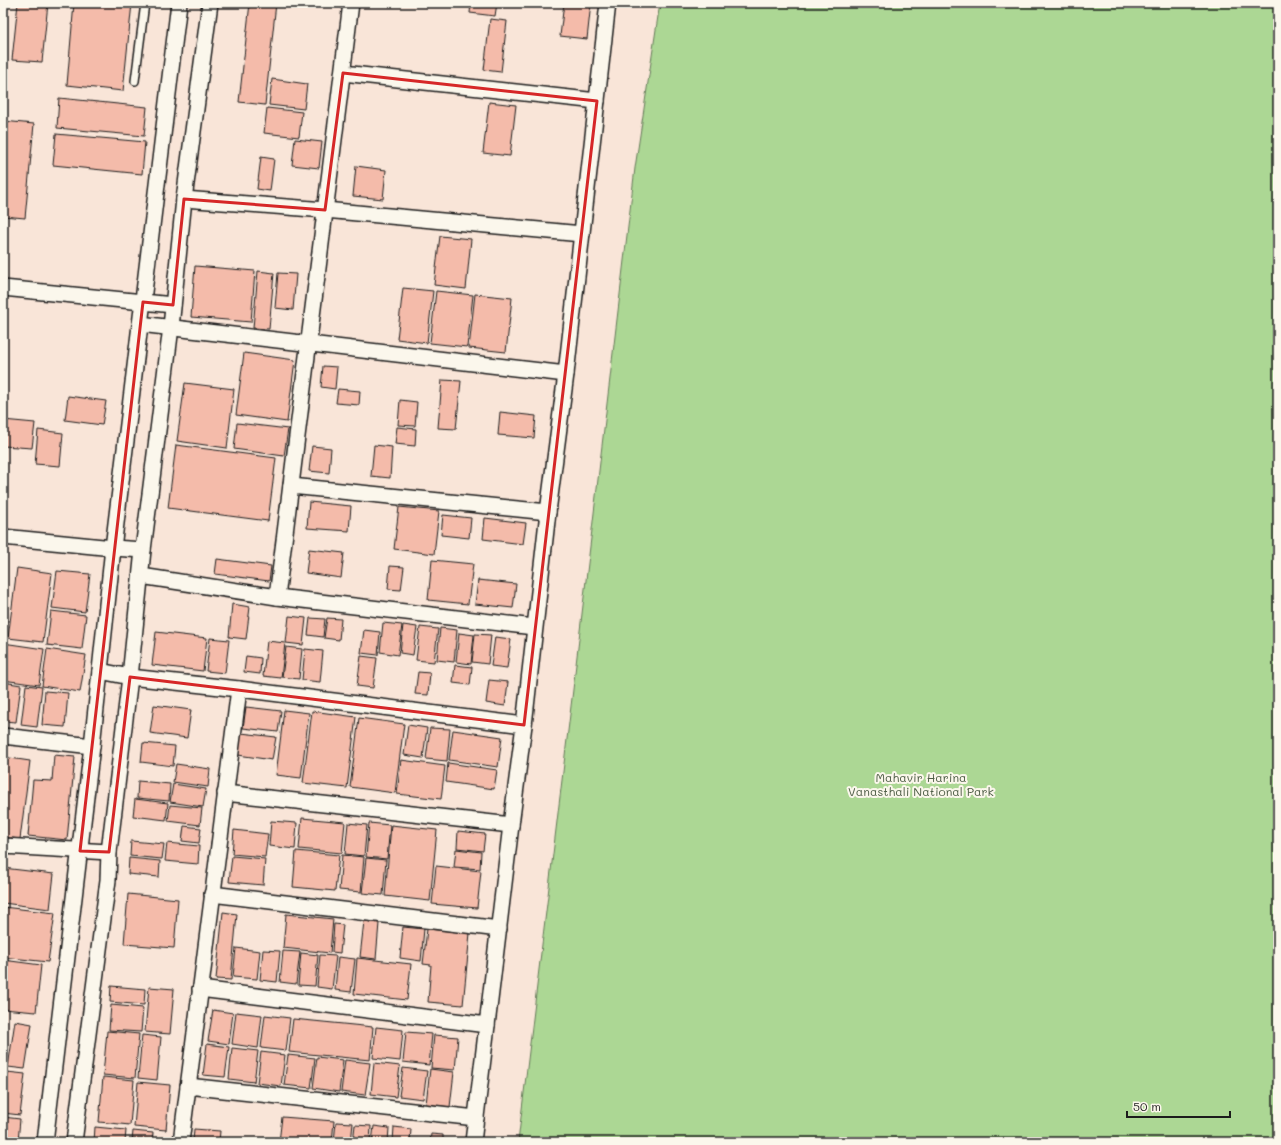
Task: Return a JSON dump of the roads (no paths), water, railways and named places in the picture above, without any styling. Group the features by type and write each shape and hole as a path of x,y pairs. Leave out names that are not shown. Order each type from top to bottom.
{"street":[{"path":"45,1142 80,851 113,548 179,3"},
{"path":"74,1142 108,880 109,852 130,677 143,550 171,326 184,199 210,3"},
{"path":"277,597 351,3"},
{"path":"473,1142 524,725 534,627 566,374 608,3"},
{"path":"343,73 597,101"},
{"path":"184,199 325,210 582,234"},
{"path":"3,288 173,305"},
{"path":"140,324 171,326 566,374"},
{"path":"291,486 548,512"},
{"path":"3,537 143,550"},
{"path":"141,576 277,597 534,627"},
{"path":"100,671 130,677 239,689 524,725"},
{"path":"180,1142 239,689"},
{"path":"3,736 92,746"},
{"path":"225,793 511,825"},
{"path":"3,846 109,852"},
{"path":"212,894 498,929"},
{"path":"200,989 487,1025"},
{"path":"188,1086 476,1118"}],"lane":[{"path":"135,81 145,3"}],"park label":[{"name":"Mahavir Harina Vanasthali National Park","path":"921,785"}]}
